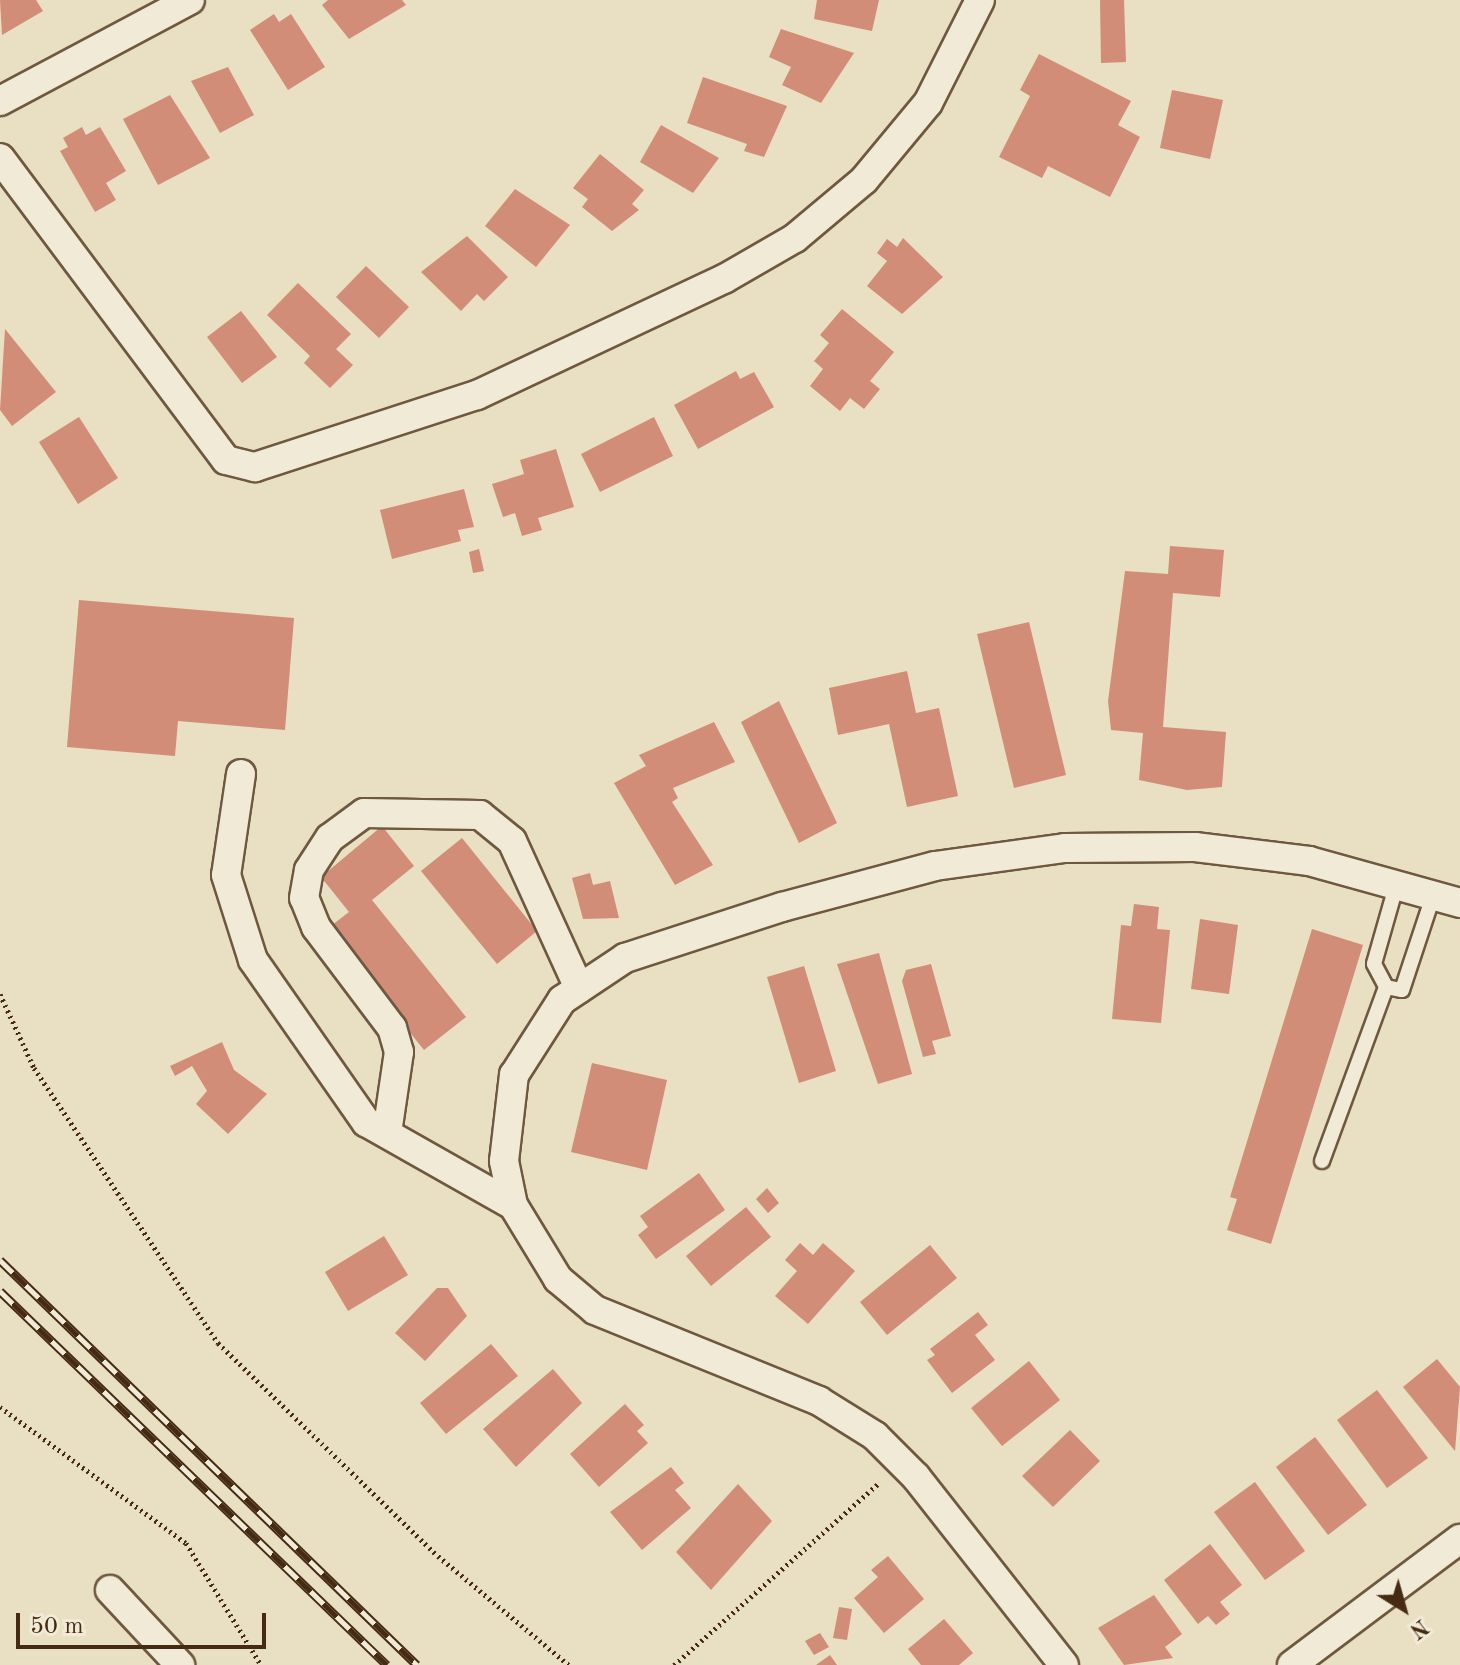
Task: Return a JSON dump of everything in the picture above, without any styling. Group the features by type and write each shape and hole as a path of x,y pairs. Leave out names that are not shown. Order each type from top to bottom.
{"street":[{"path":"0,101 190,0"},
{"path":"0,158 226,460 255,467 477,395 724,279 795,238 864,180 928,103 980,0"},
{"path":"241,774 226,875 253,960 366,1122 513,1205"},
{"path":"387,1133 399,1052 392,1028 316,927 304,898 309,870 330,838 364,813 480,815 512,841 579,988"},
{"path":"1064,1665 902,1462 819,1401 595,1310 549,1268 513,1205 504,1161 514,1075 531,1038 579,988 625,958 782,907 935,866 1065,848 1195,847 1309,861 1447,898"},
{"path":"1292,1665 1460,1539"},
{"path":"110,1590 180,1665"}],"lane":[{"path":"1322,1161 1386,987 1374,964 1397,883"},
{"path":"1386,987 1402,990 1447,898"}],"path":[{"path":"0,994 34,1068 218,1343 438,1556 569,1665"},
{"path":"0,1407 186,1543 261,1665"},
{"path":"674,1665 902,1462"}],"building":[{"path":"0,0 36,0 43,11 2,35"},
{"path":"328,0 402,0 406,5 349,39 322,5"},
{"path":"817,0 879,0 872,31 814,19"},
{"path":"1100,0 1124,0 1126,62 1101,63"},
{"path":"274,14 279,22 291,14 325,67 288,90 250,30"},
{"path":"781,29 854,53 821,103 782,85 791,67 769,57"},
{"path":"1039,54 1131,101 1118,125 1140,137 1110,197 1048,166 1042,178 999,157 1030,96 1020,90"},
{"path":"228,67 254,115 220,133 191,81"},
{"path":"703,77 787,106 764,157 744,151 747,144 687,123"},
{"path":"1172,90 1223,100 1210,159 1160,148"},
{"path":"170,95 210,158 158,185 123,119"},
{"path":"661,125 719,158 693,193 640,162"},
{"path":"82,127 86,135 100,127 126,171 106,183 116,200 95,212 60,151 68,147 63,138"},
{"path":"600,154 644,190 632,204 639,210 612,231 582,207 588,199 573,188"},
{"path":"515,189 570,225 536,267 485,226"},
{"path":"467,236 508,277 484,301 477,294 461,311 421,272"},
{"path":"903,238 943,277 902,314 867,286 887,261 877,253 887,239 897,247"},
{"path":"366,266 409,307 379,338 336,297"},
{"path":"298,283 351,334 336,349 353,365 330,388 304,363 310,356 267,315"},
{"path":"842,309 894,352 870,381 880,389 864,409 850,398 840,411 810,386 823,369 814,361 829,343 820,335"},
{"path":"241,311 277,357 242,383 207,337"},
{"path":"5,329 56,392 12,426 0,410"},
{"path":"736,371 740,379 754,372 774,407 698,449 674,405"},
{"path":"79,417 118,478 78,504 39,442"},
{"path":"654,417 673,456 600,492 581,454"},
{"path":"556,449 574,507 538,518 542,530 522,536 515,513 503,517 492,484 524,474 520,460"},
{"path":"464,489 474,527 458,530 461,541 392,559 380,510"},
{"path":"1170,546 1224,550 1220,597 1173,593 1163,727 1226,732 1222,787 1187,790 1139,780 1143,733 1111,730 1108,701 1125,571 1168,574"},
{"path":"479,549 484,571 473,573 469,552"},
{"path":"79,600 294,618 285,730 178,721 175,756 67,747"},
{"path":"1029,622 1066,775 1014,788 977,634"},
{"path":"907,671 916,713 939,708 958,796 907,807 889,724 838,735 829,688"},
{"path":"779,701 837,823 799,843 741,722"},
{"path":"714,722 735,762 673,788 678,798 672,802 713,865 675,885 614,783 646,766 639,755"},
{"path":"382,826 414,866 372,900 466,1017 424,1050 327,929 349,912 321,877"},
{"path":"462,838 537,931 497,964 421,871"},
{"path":"590,873 593,885 610,881 619,918 583,919 572,878"},
{"path":"1134,904 1159,907 1157,929 1170,930 1161,1023 1112,1019 1121,925 1131,926"},
{"path":"1200,919 1238,925 1229,994 1191,989"},
{"path":"1312,929 1363,945 1271,1244 1227,1230 1237,1199 1230,1197"},
{"path":"879,953 912,1074 878,1084 837,964"},
{"path":"931,964 951,1036 932,1041 936,1054 923,1057 902,981 906,970"},
{"path":"804,966 836,1071 799,1083 767,977"},
{"path":"222,1042 234,1070 267,1094 228,1134 196,1104 207,1091 192,1066 175,1076 170,1066"},
{"path":"592,1063 667,1080 647,1170 571,1152"},
{"path":"699,1173 725,1210 656,1259 638,1235 648,1227 640,1216"},
{"path":"767,1188 779,1203 768,1213 756,1199"},
{"path":"746,1207 771,1237 711,1286 686,1256"},
{"path":"384,1236 408,1275 348,1311 325,1272"},
{"path":"800,1243 813,1255 823,1243 855,1271 808,1324 775,1296 797,1271 785,1260"},
{"path":"930,1245 957,1278 887,1335 860,1302"},
{"path":"437,1288 448,1288 467,1316 425,1361 395,1333"},
{"path":"978,1312 988,1325 975,1335 995,1360 952,1393 927,1360 935,1355 930,1349"},
{"path":"491,1344 518,1376 446,1434 420,1403"},
{"path":"1437,1359 1460,1387 1455,1451 1403,1387"},
{"path":"1029,1361 1060,1400 1002,1446 971,1408"},
{"path":"553,1369 582,1403 516,1467 483,1429"},
{"path":"1377,1390 1428,1458 1387,1488 1337,1420"},
{"path":"625,1404 644,1425 637,1431 648,1443 599,1487 570,1454"},
{"path":"1070,1430 1100,1461 1053,1507 1022,1476"},
{"path":"1315,1437 1367,1505 1328,1535 1276,1467"},
{"path":"671,1467 684,1483 675,1490 691,1508 642,1550 610,1512"},
{"path":"1255,1482 1305,1551 1265,1580 1214,1512"},
{"path":"738,1484 772,1521 711,1590 676,1552"},
{"path":"1210,1544 1242,1585 1220,1602 1230,1614 1216,1625 1208,1616 1198,1624 1164,1580"},
{"path":"888,1556 924,1599 884,1633 854,1598 878,1577 871,1570"},
{"path":"1154,1595 1182,1634 1165,1647 1173,1658 1124,1665 1098,1628"},
{"path":"839,1607 852,1609 847,1640 833,1638"},
{"path":"944,1619 973,1653 959,1665 921,1665 908,1649"},
{"path":"820,1633 829,1647 814,1655 805,1641"},
{"path":"830,1655 837,1665 816,1665"}],"railway":[{"path":"0,1260 417,1665"},
{"path":"0,1291 387,1665"}]}
